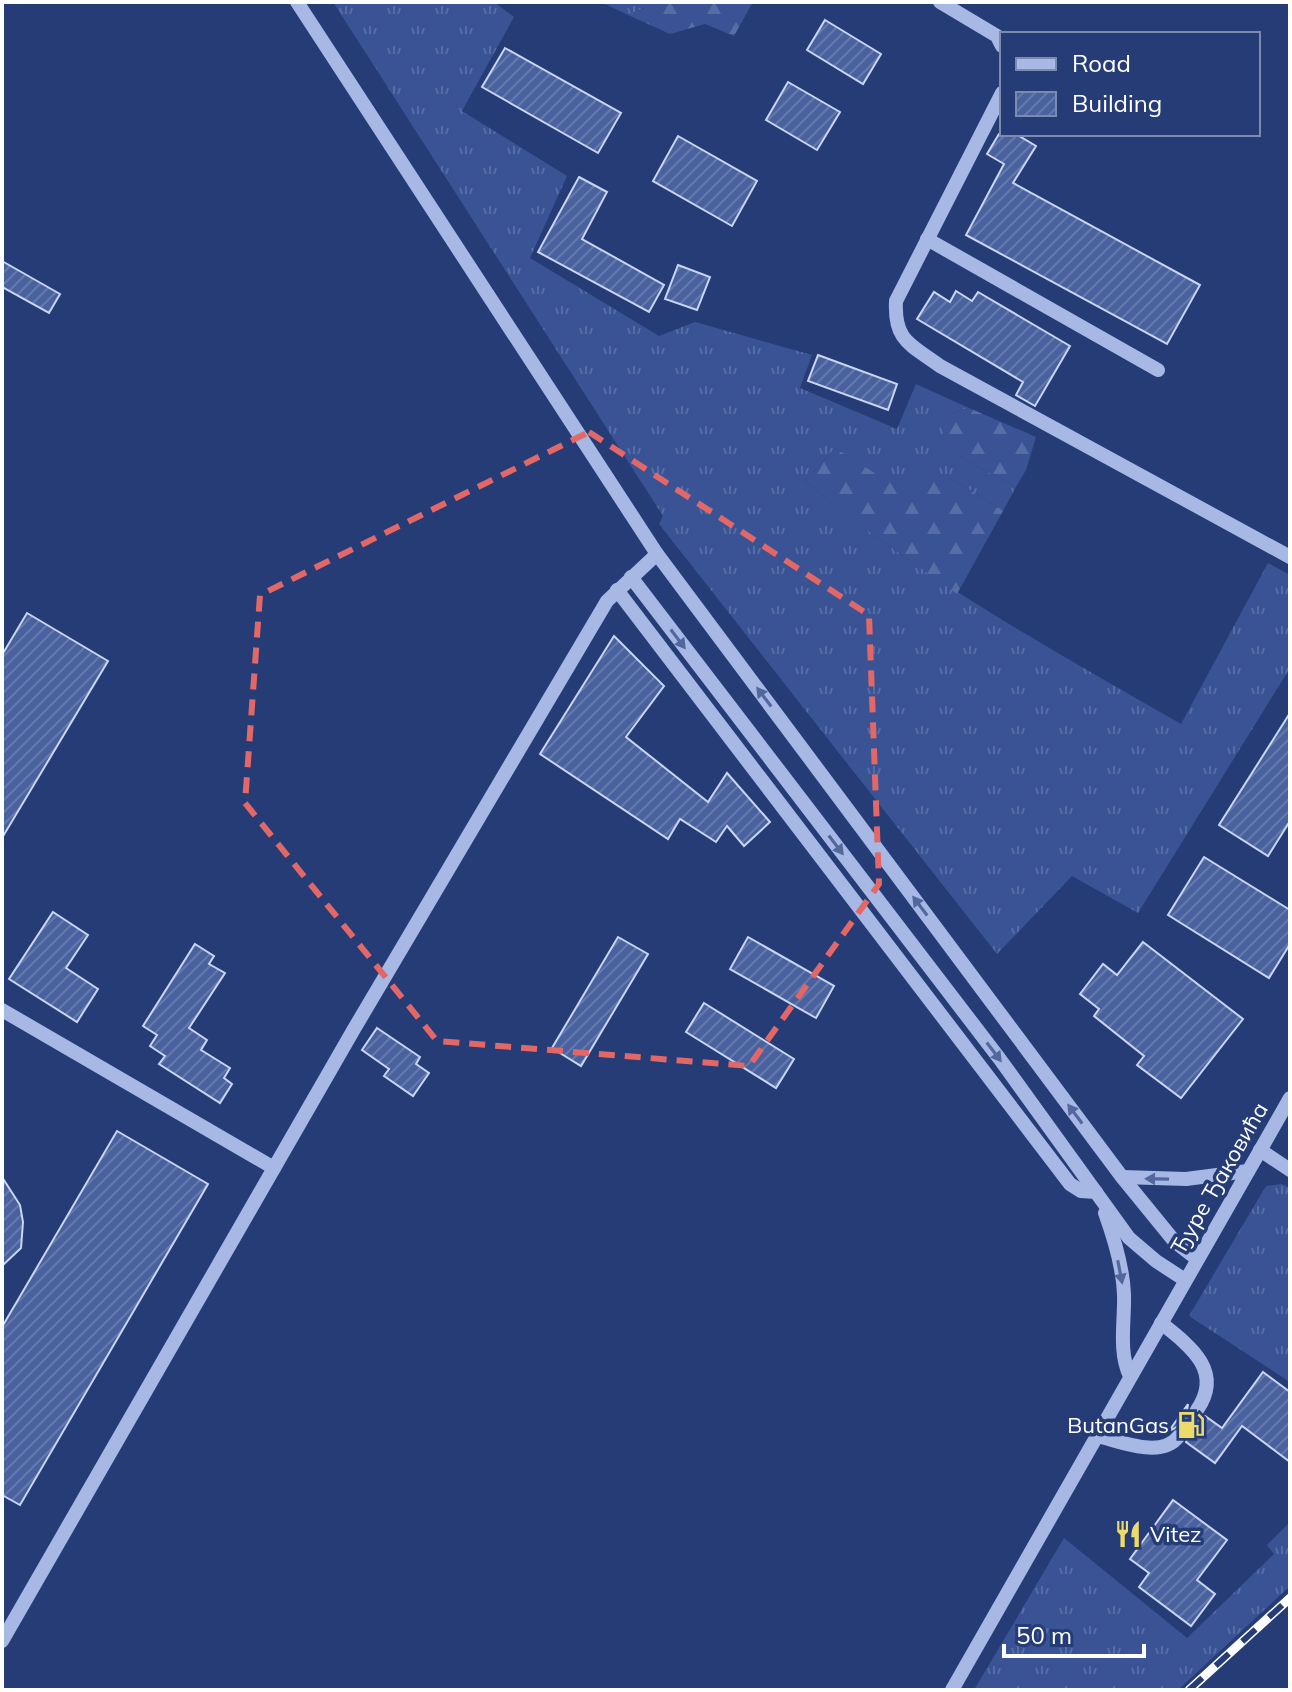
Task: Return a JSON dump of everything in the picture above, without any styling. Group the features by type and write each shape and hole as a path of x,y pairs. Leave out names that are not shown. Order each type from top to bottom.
{"street":[{"path":"297,2 657,554 1122,1177 1175,1242 1197,1259"},
{"path":"940,2 997,36 1000,42"},
{"path":"1000,97 896,301 895,321 904,339 940,366 1290,557"},
{"path":"927,239 1158,370"},
{"path":"2,1641 354,1029 607,601 657,554"},
{"path":"631,577 989,1045 1129,1238 1185,1280"},
{"path":"617,590 1070,1184 1081,1191 1098,1195"},
{"path":"2,1010 274,1168"},
{"name":"Ђуре Ђаковића","path":"952,1690 1290,1098"},
{"path":"1260,1150 1290,1170"},
{"path":"1122,1177 1186,1179 1248,1171"},
{"path":"1098,1195 1115,1241 1124,1290 1123,1338 1130,1376"},
{"path":"1161,1323 1186,1343 1203,1364 1207,1377 1205,1398 1197,1410"},
{"path":"1097,1436 1148,1447 1162,1447 1173,1443 1178,1437"}],"highlighted area":[{"path":"589,432 869,615 879,884 749,1066 437,1041 245,803 260,595"}],"green space":[{"path":"333,2 494,2 514,17 462,111 567,176 530,258 659,336 695,322 812,355 800,388 897,429 916,384 969,408 951,413 957,455 1016,487 1003,511 946,475 908,495 835,448 805,481 940,581 1035,640 1181,724 1268,563 1290,575 1290,668 1138,913 1072,876 997,954 659,524 663,516"},
{"path":"601,2 657,2 628,15"},
{"path":"657,2 753,2 734,36 705,24 670,34 628,15"},
{"path":"969,408 1036,437 1026,470 1016,487 957,455 943,432 951,413"},
{"path":"835,448 908,494 928,471 946,475 1003,511 957,594 846,515 805,481"},
{"path":"1282,1184 1290,1188 1290,1382 1189,1316 1266,1186"},
{"path":"1290,1522 1290,1586 1178,1690 974,1690 1064,1538 1187,1638 1274,1554 1267,1545"}],"building":[{"path":"825,20 881,54 863,84 807,50"},
{"path":"505,48 621,113 598,153 482,87"},
{"path":"788,82 840,112 817,150 766,120"},
{"path":"999,134 1019,136 1036,146 1013,183 1200,285 1167,344 966,235 1004,164 987,154"},
{"path":"678,136 757,181 732,226 653,181"},
{"path":"579,177 607,192 582,239 664,285 649,312 538,252"},
{"path":"2,261 60,294 49,313 2,287"},
{"path":"678,265 710,277 697,310 665,299"},
{"path":"956,291 972,301 978,292 1070,346 1035,406 1016,395 1023,382 917,319 934,292 950,302"},
{"path":"818,355 897,384 888,410 808,381"},
{"path":"27,613 108,661 2,838 2,655"},
{"path":"614,636 664,686 626,737 708,802 727,773 770,822 744,846 727,826 716,842 680,819 668,839 540,754"},
{"path":"1290,713 1290,821 1268,856 1219,825"},
{"path":"1204,857 1290,910 1290,944 1269,978 1168,915"},
{"path":"53,912 88,935 66,968 98,989 77,1022 9,979"},
{"path":"618,937 648,954 581,1066 552,1048"},
{"path":"748,937 834,986 816,1018 730,969"},
{"path":"1143,942 1243,1019 1181,1098 1137,1065 1144,1056 1094,1016 1099,1009 1080,994 1103,964 1117,975"},
{"path":"195,944 214,956 209,964 225,973 189,1028 207,1040 201,1050 230,1068 224,1078 232,1084 220,1103 159,1064 165,1056 150,1046 157,1035 143,1026"},
{"path":"704,1003 794,1059 776,1088 686,1032"},
{"path":"377,1028 420,1057 416,1064 429,1073 413,1096 384,1076 389,1069 362,1050"},
{"path":"117,1131 208,1184 20,1505 2,1495 2,1327"},
{"path":"2,1177 20,1205 23,1222 21,1248 2,1266"},
{"path":"1263,1372 1290,1392 1290,1462 1242,1426 1215,1463 1186,1442 1188,1436 1185,1430 1177,1427 1169,1431 1188,1404 1187,1411 1192,1418 1198,1420 1205,1416 1222,1428"},
{"path":"1173,1500 1227,1540 1197,1580 1215,1594 1191,1626 1139,1587 1149,1573 1130,1559"}],"tunnel":[{"path":"1178,1437 1197,1410"}],"railway":[{"path":"1189,1690 1290,1598"}],"place":[{"name":"ButanGas","path":"1191,1425"},
{"name":"Vitez","path":"1128,1534"}]}
